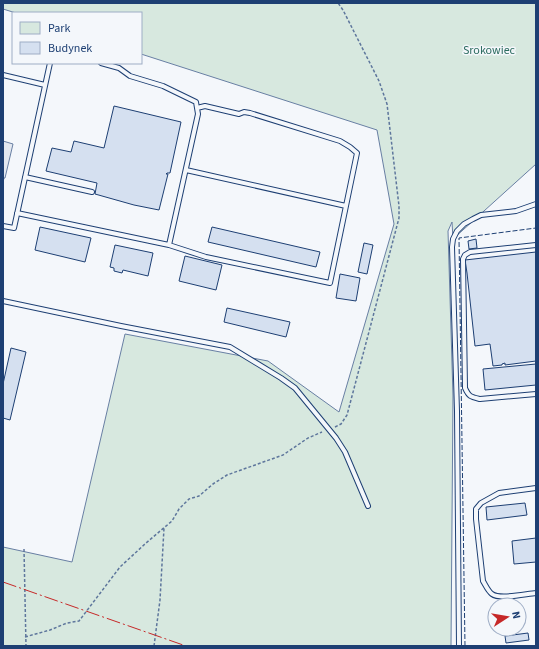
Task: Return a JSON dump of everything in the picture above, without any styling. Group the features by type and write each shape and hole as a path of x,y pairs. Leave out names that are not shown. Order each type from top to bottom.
{"lane":[{"path":"3,226 14,228 50,64"},
{"path":"104,64 119,68 130,76 163,86 196,102 198,114 168,245"},
{"path":"3,76 45,85"},
{"path":"17,213 168,245 206,257 330,283 357,153 340,141 250,113 244,112 239,114 205,106 197,108"},
{"path":"186,170 346,206"},
{"path":"25,177 92,192"},
{"path":"459,646 453,238 464,224 482,215 516,211 536,204"},
{"path":"536,245 470,252 465,255 463,259 465,388 468,394 472,397 480,399 536,394"},
{"path":"3,302 230,347 295,388 329,429 345,452 368,506"},
{"path":"536,488 499,493 481,503 476,509 476,518 483,581 488,590 493,595 500,597 536,593"}],"path":[{"path":"25,637 50,630 67,623 79,621 120,567 172,521 179,509 189,499 199,496 212,484 227,475 282,455 308,438 341,424 347,415 399,218 399,206 387,104 379,81 338,3"},
{"path":"154,646 160,600 164,528"},
{"path":"24,549 26,646"}],"green space":[{"name":"Srokowiec","path":"3,3 536,3 536,164 453,239 452,222 448,231 453,396 451,646 3,646 3,547 72,562 125,334 268,361 339,412 394,224 377,130 142,54 142,12 13,12 3,9"}],"shaded area":[{"path":"3,141 13,144 3,182"}],"building":[{"path":"114,106 181,122 170,173 166,174 168,174 159,210 134,205 95,194 97,183 46,171 52,148 71,152 74,141 104,148"},
{"path":"40,227 91,238 85,262 35,250"},
{"path":"212,227 320,252 316,267 208,242"},
{"path":"476,239 477,248 469,249 468,241"},
{"path":"364,243 373,245 367,274 358,272"},
{"path":"115,245 153,253 148,276 123,270 122,273 114,271 114,268 110,267"},
{"path":"536,252 536,361 505,365 505,363 502,365 493,366 490,344 475,346 465,260"},
{"path":"185,256 222,265 216,290 179,281"},
{"path":"340,274 360,278 356,301 336,298"},
{"path":"227,308 290,322 286,337 224,322"},
{"path":"11,348 26,352 10,420 3,418 3,384"},
{"path":"536,364 536,385 485,390 483,369"},
{"path":"525,503 527,515 487,520 486,507"},
{"path":"536,538 536,562 514,564 512,541"},
{"path":"527,633 529,640 506,643 505,637 527,637"}],"fence":[{"path":"465,646 459,238 536,228"}],"power":[{"path":"3,582 186,646"}]}
